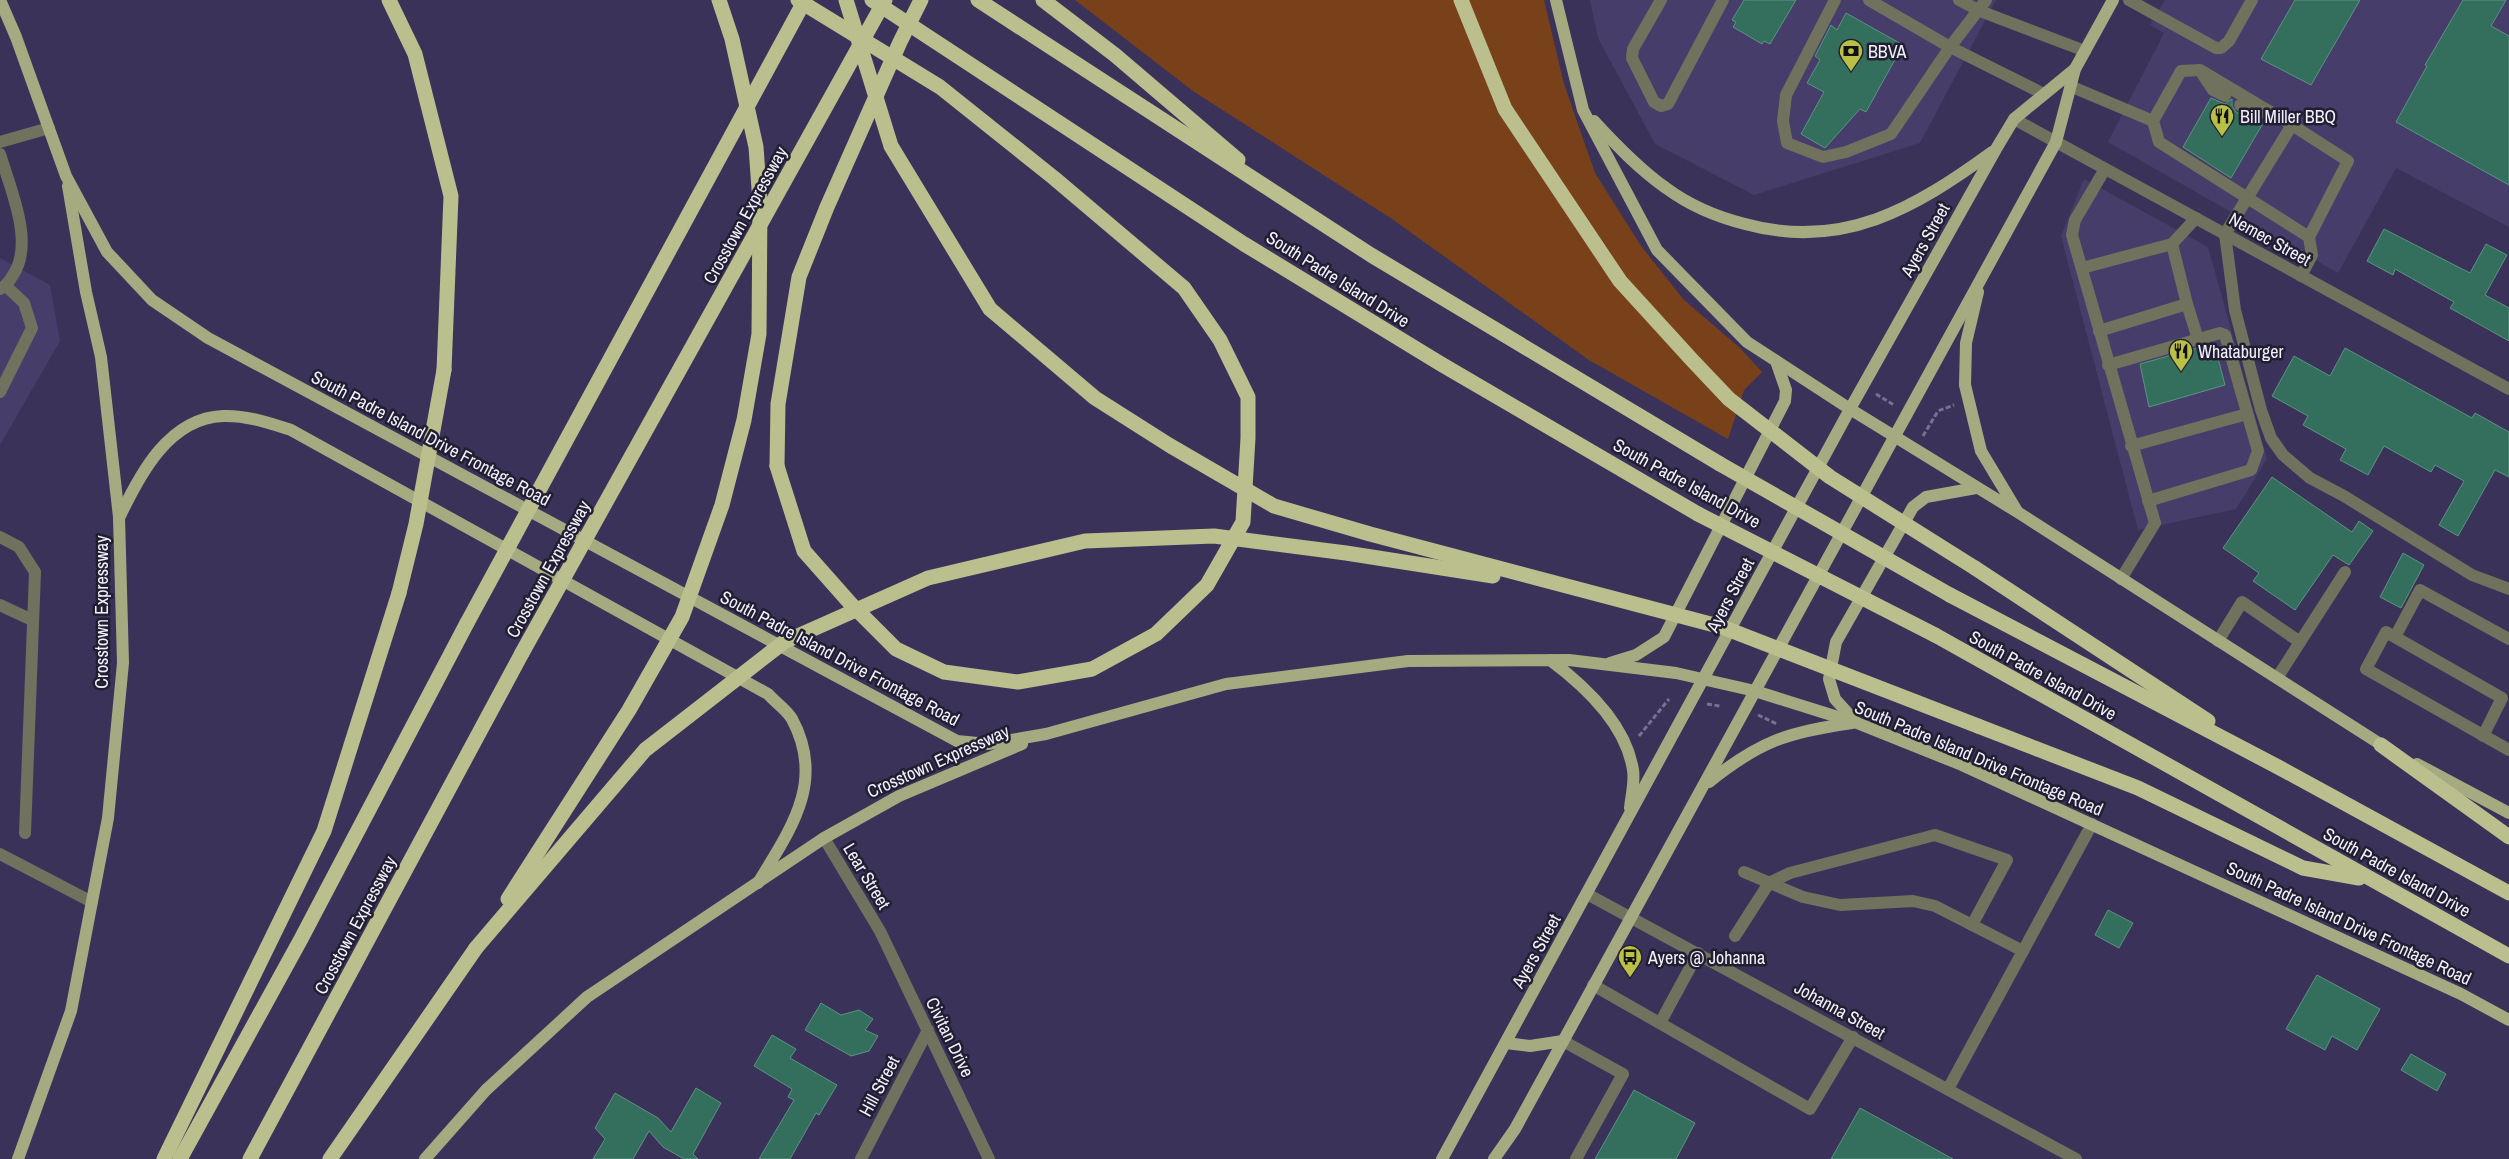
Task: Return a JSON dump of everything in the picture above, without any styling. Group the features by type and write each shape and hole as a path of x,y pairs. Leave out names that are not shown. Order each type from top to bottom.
{"highway":[{"path":"164,1159 324,831 399,593 416,524 444,370 451,196 415,54 389,0"},
{"path":"330,1159 476,948 630,710 682,617 722,505 741,429 759,334 760,202 756,147 732,39 719,0"},
{"path":"788,32 799,0 940,87 1054,178 1184,288 1220,340 1248,397 1248,438 1243,522 1207,585 1156,634 1092,669 1018,682 944,672 896,649 850,603 804,550 777,466 778,404 800,277 831,197 900,42 921,0"},
{"path":"180,1159 301,939 468,624 805,0"},
{"path":"846,0 892,146 990,309 1096,398 1169,446 1274,506 1370,534 1722,626 2138,788 2304,868 2370,880"},
{"name":"South Padre Island Drive","path":"872,0 1244,244 1441,364 1698,514 1934,635 2509,956"},
{"name":"Crosstown Expressway","path":"250,1159 522,653 885,0"},
{"name":"South Padre Island Drive","path":"978,0 1371,255 1720,464 1950,595 2280,768 2509,893"},
{"path":"1043,0 1115,55 1284,200"},
{"path":"1460,0 1506,109 1620,281 1729,399 1830,477 1975,568 2280,768"},
{"path":"476,948 645,750 784,642 928,578 1085,541 1214,536 1346,553 1572,588"},
{"path":"2381,745 2509,837"}],"main road":[{"name":"South Padre Island Drive Frontage Road","path":"0,0 16,37 66,176 108,252 152,300 208,338 957,741 988,744 1046,734 1226,684 1408,661 1550,660 1605,664 1704,679 1755,691 1857,722 1962,765 2461,994 2509,1020"},
{"path":"1556,0 1583,110 1657,250 1747,342 2381,745 2509,814"},
{"name":"Ayers Street","path":"1494,1159 1515,1129 1630,916 1704,786 2056,142 2075,69 2113,0"},
{"name":"Ayers Street","path":"1442,1159 1850,409 1996,149 2014,119 2075,69"},
{"path":"1583,110 1626,155 1666,189 1717,217 1770,231 1826,233 1867,224 1908,206 1954,180 1996,149"},
{"name":"Crosstown Expressway","path":"18,1159 71,1011 108,818 123,663 119,517 101,357 86,292 66,176"},
{"path":"1982,277 1966,343 1965,385 1981,451 2018,513"},
{"path":"1605,664 1636,655 1664,637 1785,401 1786,390 1776,362"},
{"path":"119,517 139,476 155,454 187,425 222,416 258,419 291,430 768,694 792,718 804,748 807,778 797,816 758,883"},
{"path":"1857,722 1834,699 1828,679 1836,642 1913,507 1926,497 1976,488"},
{"path":"1550,660 1576,680 1614,724 1627,747 1634,771 1630,816"},
{"path":"1704,786 1739,758 1764,743 1803,731 1857,722"},
{"name":"Crosstown Expressway","path":"424,1159 486,1090 587,997 824,838 899,796 1046,734"},
{"path":"1506,1043 1530,1046 1563,1041"}],"street":[{"path":"1661,0 1633,49 1632,58 1654,102 1661,106 1668,104 1723,0"},
{"path":"1835,0 1786,95 1783,121 1788,143 1824,157 1846,152 1891,134 1950,47 1983,5"},
{"path":"1869,0 1950,47 2044,94"},
{"path":"1959,0 1983,5 2085,51"},
{"path":"2129,0 2216,48 2221,48 2229,40 2252,0"},
{"path":"2200,70 2213,90 2225,96"},
{"path":"2301,276 2312,255 2309,237 2348,161 2292,124 2200,70 2180,71 2152,120 2159,142 2309,237"},
{"path":"2070,86 2152,120"},
{"path":"2240,106 2254,113 2269,111"},
{"name":"Nemec Street","path":"2014,119 2509,389"},
{"path":"2292,124 2226,234 2235,310 2261,410 2271,438 2283,455 2310,478 2344,496 2472,575 2509,589"},
{"path":"0,142 48,128"},
{"path":"0,154 20,225 23,252 16,271 3,287 24,303 32,328 0,392"},
{"path":"2106,169 2075,220 2072,235 2131,446 2155,523 2121,579"},
{"path":"2082,268 2172,244 2196,218"},
{"path":"2172,244 2198,339"},
{"path":"2099,331 2187,304"},
{"path":"2108,365 2220,333 2226,335 2258,451 2251,470 2148,501"},
{"path":"2131,446 2248,414"},
{"path":"0,537 19,547 34,572 25,833"},
{"path":"2277,678 2346,572"},
{"path":"2395,636 2420,590 2509,639"},
{"path":"2218,641 2242,602 2300,642"},
{"path":"0,606 32,620"},
{"path":"2483,736 2502,698 2386,632 2366,669 2483,736 2509,750"},
{"path":"1948,1089 2092,824"},
{"path":"1735,936 1769,882 1790,873 1934,835 2007,860 1972,925"},
{"name":"Lear Street","path":"824,838 880,931"},
{"path":"0,854 92,902"},
{"path":"1744,872 1803,897 1840,905 1912,901 1935,906 2023,951"},
{"name":"Johanna Street","path":"1587,894 2076,1159"},
{"name":"Civitan Drive","path":"880,931 989,1159"},
{"path":"1660,1023 1698,953"},
{"path":"1593,985 1810,1109 1853,1038"},
{"name":"Hill Street","path":"861,1159 928,1030"},
{"path":"1563,1041 1623,1074 1576,1159"}],"path":[{"path":"1873,392 1895,406"},
{"path":"1922,437 1941,408 1957,404"},
{"path":"1924,422 1929,425"},
{"path":"1637,738 1669,700"},
{"path":"1704,704 1720,706"},
{"path":"1758,715 1774,721 1780,729"}],"shaded area":[{"path":"1075,0 1544,0 1564,84 1595,173 1641,246 1684,300 1740,348 1762,372 1744,390 1728,439 1589,360 1392,219 1193,91"},
{"path":"1590,0 1996,0 1920,143 1754,195 1655,144 1598,38"},
{"path":"2165,0 2509,0 2509,227 2396,168 2338,273 2108,142 2164,33 2150,25"},
{"path":"2084,179 2208,247 2267,459 2236,509 2138,530 2061,236"},
{"path":"0,258 50,285 60,341 0,445"}],"building":[{"path":"1744,0 1796,0 1770,44 1764,41 1762,44 1733,27 1736,22 1732,20"},
{"path":"2295,0 2360,0 2311,85 2261,59"},
{"path":"2463,0 2506,0 2491,26 2509,36 2509,185 2396,122 2427,66 2425,65"},
{"name":"BBVA","path":"1846,13 1903,45 1866,112 1860,109 1825,148 1801,134 1824,92 1807,83 1820,60 1815,56 1831,25 1837,30"},
{"name":"Bill Miller BBQ","path":"2211,98 2225,104 2232,99 2232,106 2236,112 2262,125 2231,178 2183,147"},
{"path":"2384,229 2470,273 2486,244 2507,255 2485,295 2509,308 2509,341 2450,308 2454,302 2395,269 2393,275 2367,261"},
{"name":"Whataburger","path":"2214,343 2225,385 2149,407 2140,364"},
{"path":"2345,348 2472,418 2475,413 2509,432 2509,477 2495,470 2458,536 2439,525 2464,481 2435,465 2431,472 2384,446 2368,475 2340,460 2346,449 2303,425 2308,416 2272,396 2294,356 2330,376"},
{"path":"2272,477 2352,532 2359,521 2373,531 2349,565 2333,555 2295,610 2253,581 2259,573 2223,548"},
{"path":"2403,553 2424,565 2401,608 2380,597"},
{"path":"2108,910 2133,923 2119,948 2095,935"},
{"path":"2317,975 2380,1009 2357,1050 2332,1036 2325,1050 2286,1029"},
{"path":"821,1003 841,1015 859,1010 873,1019 865,1030 878,1036 869,1051 851,1056 805,1030"},
{"path":"772,1035 796,1049 790,1058 837,1085 819,1115 816,1113 790,1159 759,1159 794,1100 788,1097 792,1089 754,1066"},
{"path":"2411,1054 2446,1074 2437,1091 2401,1070"},
{"path":"696,1088 721,1103 693,1154 698,1159 684,1159 663,1147 649,1131 633,1159 593,1159 605,1139 595,1128 615,1093 658,1118 671,1132"},
{"path":"1634,1090 1695,1123 1676,1159 1595,1159"},
{"path":"1860,1108 1953,1159 1831,1159"}],"place":[{"name":"BBVA","path":"1851,72"},
{"name":"Bill Miller BBQ","path":"2222,137"},
{"name":"Whataburger","path":"2181,372"},
{"name":"Ayers @ Johanna","path":"1630,978"}]}
